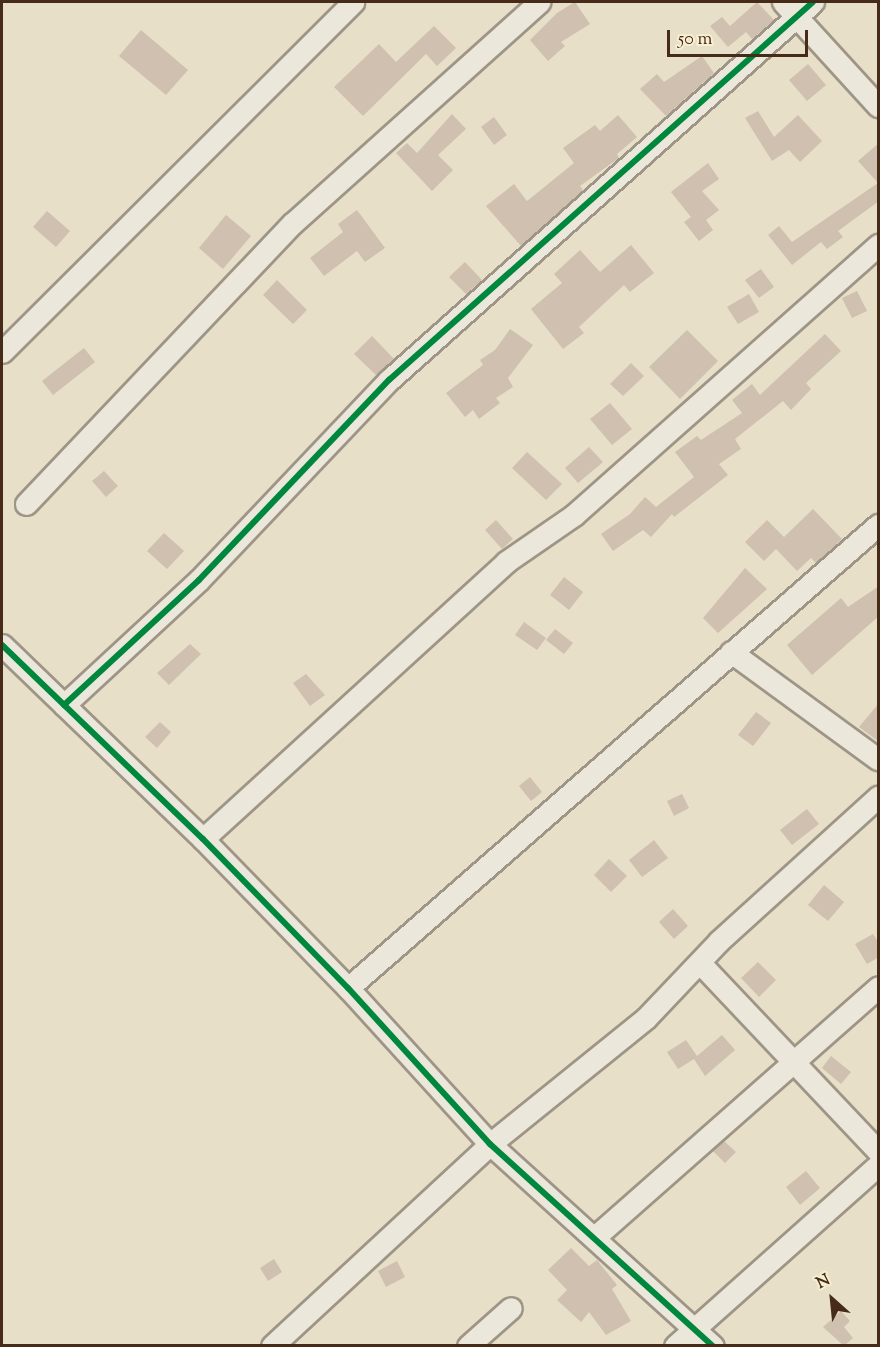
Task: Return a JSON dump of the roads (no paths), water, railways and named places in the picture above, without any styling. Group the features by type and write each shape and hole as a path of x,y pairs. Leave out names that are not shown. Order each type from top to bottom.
{"street":[{"path":"2,352 353,2"},
{"path":"26,504 293,223 539,2"},
{"path":"64,705 199,580 389,380 790,9 813,2"},
{"path":"790,9 879,106"},
{"path":"203,839 507,562 574,515 879,245"},
{"path":"348,988 879,525"},
{"path":"2,645 203,839 348,988 490,1144 596,1236 712,1346"},
{"path":"731,652 879,759"},
{"path":"287,1341 490,1144 630,1032 700,963 879,797"},
{"path":"700,963 879,1151"},
{"path":"596,1236 791,1061 879,987"},
{"path":"675,1346 879,1165"},
{"path":"468,1346 511,1308"}]}
